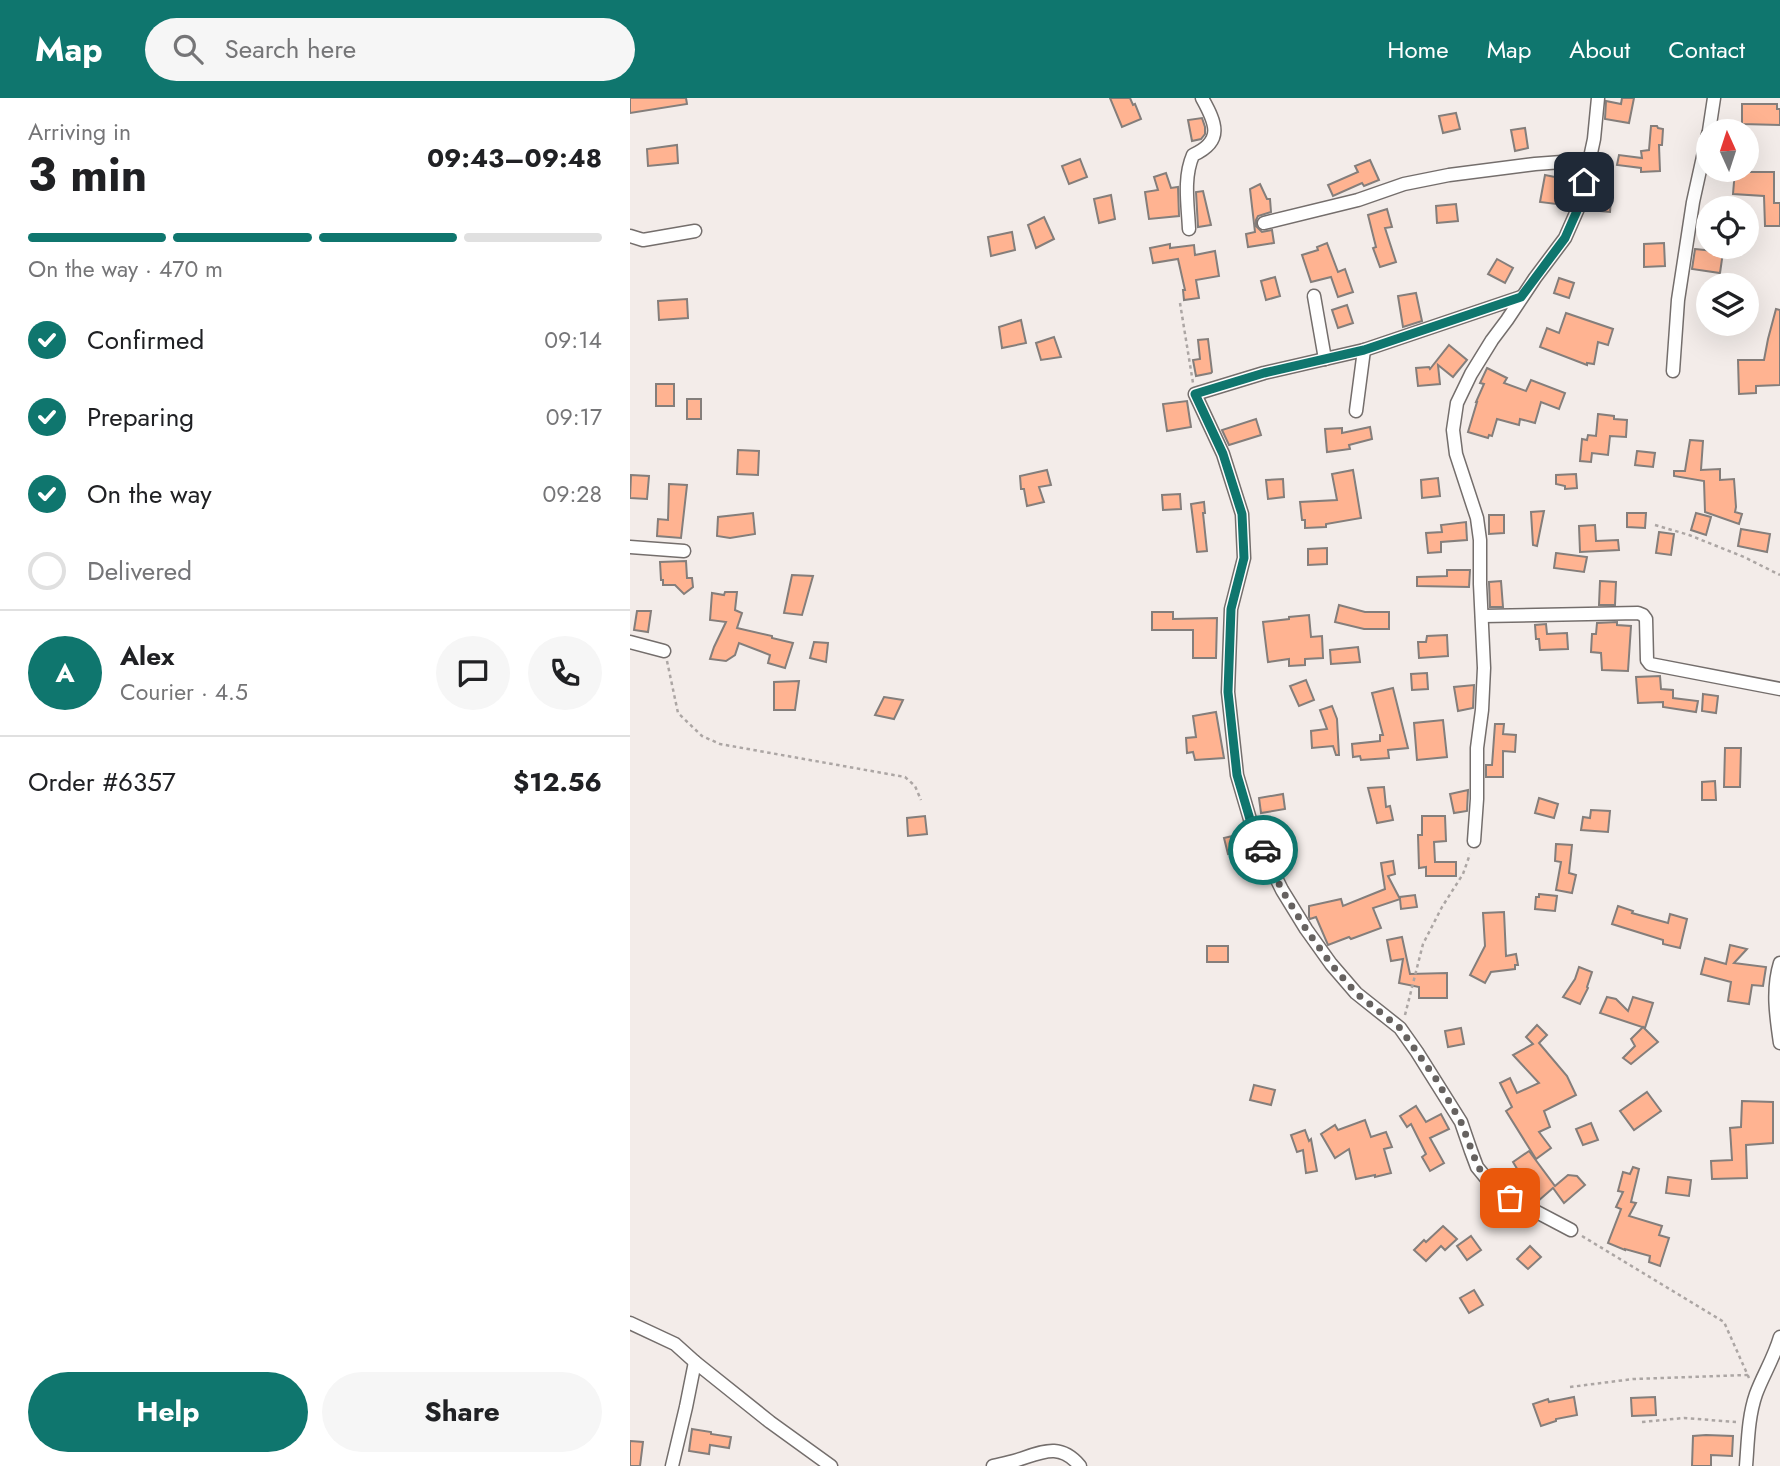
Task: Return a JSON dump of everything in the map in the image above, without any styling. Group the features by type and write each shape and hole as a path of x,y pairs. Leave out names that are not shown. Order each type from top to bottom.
{"street":[{"path":"1189,229 1189,165 1193,155 1211,145 1214,135 1213,122 1202,98"},
{"path":"1474,841 1477,747 1483,678 1480,540 1477,518 1456,454 1453,430 1457,403 1492,340 1565,238 1580,204 1594,139 1598,98"},
{"path":"1710,119 1714,98"},
{"path":"1264,223 1358,200 1404,184 1535,164 1589,160"},
{"path":"1673,371 1678,300 1697,182"},
{"path":"630,236 643,240 695,231"},
{"path":"1314,296 1325,359"},
{"path":"1521,297 1364,350 1264,373 1195,394 1223,454 1242,514 1244,558 1231,609 1228,692 1237,775 1254,833 1282,890 1331,964 1356,993 1400,1028 1430,1070 1461,1122 1474,1159 1486,1178 1510,1198 1571,1230"},
{"path":"1356,411 1364,350"},
{"path":"630,547 684,551"},
{"path":"1482,616 1638,613 1646,619 1647,660 1650,664 1780,688"},
{"path":"630,642 664,651"},
{"path":"1780,962 1775,988 1780,1043"},
{"path":"630,1323 675,1344 770,1422 831,1466"},
{"path":"1746,1466 1756,1394 1777,1356 1780,1338"},
{"path":"672,1466 695,1362"},
{"path":"993,1466 1053,1450 1073,1458 1080,1466"}],"path":[{"path":"1180,303 1195,394"},
{"path":"1655,525 1733,552 1780,575"},
{"path":"664,651 678,713 702,736 720,744 905,777 915,786 920,800"},
{"path":"1400,1028 1423,944 1441,907 1464,874 1474,841"},
{"path":"1571,1230 1724,1322 1756,1394"},
{"path":"1570,1387 1633,1378 1748,1375"},
{"path":"1642,1422 1684,1418 1750,1424"}],"building":[{"path":"630,98 686,98 687,104 630,113"},
{"path":"1110,98 1130,98 1141,119 1122,127"},
{"path":"1622,98 1634,98 1629,123 1605,119 1606,101 1621,104"},
{"path":"1742,104 1777,104 1777,109 1780,109 1780,125 1759,124 1759,119 1742,119"},
{"path":"1456,113 1460,129 1443,133 1439,116"},
{"path":"1202,118 1205,134 1201,139 1192,141 1188,120"},
{"path":"1651,126 1663,129 1662,145 1659,145 1660,171 1641,172 1641,168 1617,165 1619,155 1642,158 1641,151 1649,150"},
{"path":"1525,128 1528,148 1515,151 1511,130"},
{"path":"677,145 678,163 648,166 647,149"},
{"path":"1080,159 1087,177 1069,184 1062,166"},
{"path":"1370,160 1379,180 1364,186 1362,183 1333,196 1328,185 1358,172 1355,166"},
{"path":"1597,166 1609,167 1606,197 1611,198 1610,212 1590,210"},
{"path":"1759,172 1774,172 1774,203 1780,203 1780,226 1765,226 1764,196 1733,194 1734,182 1759,182"},
{"path":"1166,173 1171,188 1178,187 1179,216 1149,219 1145,192 1158,190 1154,177"},
{"path":"1545,175 1560,178 1556,204 1540,202"},
{"path":"1260,184 1267,199 1270,199 1271,212 1258,216 1256,226 1262,232 1272,230 1274,243 1248,247 1246,234 1255,232 1250,189"},
{"path":"1203,191 1211,225 1198,227 1196,192"},
{"path":"1111,195 1115,219 1099,223 1094,199"},
{"path":"1456,204 1458,221 1437,223 1436,206"},
{"path":"1387,209 1392,227 1385,228 1396,262 1380,267 1373,248 1376,247 1368,215"},
{"path":"1044,217 1054,239 1036,248 1028,225"},
{"path":"1012,232 1015,250 991,256 988,237"},
{"path":"1327,243 1338,272 1345,269 1353,292 1338,297 1331,277 1311,282 1302,255 1318,250 1317,247"},
{"path":"1664,243 1665,266 1644,267 1644,244"},
{"path":"1170,244 1170,248 1194,245 1195,255 1215,251 1219,276 1196,280 1199,298 1184,300 1185,290 1178,259 1153,263 1150,248"},
{"path":"1695,249 1696,259 1722,259 1720,273 1692,269"},
{"path":"1497,259 1513,268 1505,283 1488,274"},
{"path":"1275,277 1280,296 1266,300 1261,281"},
{"path":"1559,278 1574,283 1569,298 1554,293"},
{"path":"1416,293 1422,321 1403,327 1398,296"},
{"path":"687,299 688,318 659,320 658,301"},
{"path":"1347,305 1353,323 1338,328 1332,310"},
{"path":"1776,309 1780,310 1780,385 1756,386 1756,393 1739,394 1738,360 1764,360"},
{"path":"1566,313 1613,329 1608,345 1598,342 1594,364 1587,365 1540,347 1547,328 1559,333"},
{"path":"1021,320 1026,343 1002,348 999,327"},
{"path":"1054,337 1061,357 1041,360 1036,343"},
{"path":"1208,339 1212,372 1196,376 1193,360 1200,359 1198,340"},
{"path":"1449,345 1467,360 1453,377 1438,365 1440,384 1418,386 1416,368 1430,369"},
{"path":"1487,368 1507,378 1504,383 1526,391 1531,380 1565,393 1559,409 1541,402 1535,423 1520,419 1519,425 1497,419 1492,436 1489,435 1488,438 1468,432 1484,384 1480,383"},
{"path":"656,384 674,384 674,406 656,406"},
{"path":"687,399 701,399 701,419 687,419"},
{"path":"1187,401 1191,427 1167,431 1163,404"},
{"path":"1598,414 1627,420 1626,437 1610,436 1608,455 1592,453 1591,462 1580,461 1582,439 1587,440 1588,435 1596,436"},
{"path":"1256,419 1261,435 1229,445 1222,430"},
{"path":"1370,427 1372,439 1349,445 1350,449 1327,452 1325,429 1342,428 1342,433"},
{"path":"1690,440 1703,441 1701,470 1720,469 1720,480 1734,479 1735,512 1742,514 1739,524 1705,512 1704,481 1674,476 1674,471 1685,471"},
{"path":"738,450 759,451 758,475 737,474"},
{"path":"1637,451 1655,453 1653,467 1635,465"},
{"path":"1047,470 1051,485 1039,487 1044,502 1027,506 1020,476"},
{"path":"1353,470 1361,518 1326,524 1326,527 1305,528 1300,502 1337,500 1332,474"},
{"path":"1576,474 1577,488 1565,489 1565,486 1556,484 1556,475"},
{"path":"631,475 649,476 647,499 630,498"},
{"path":"1438,478 1440,496 1422,498 1421,480"},
{"path":"1283,479 1284,497 1268,499 1266,480"},
{"path":"669,484 687,485 681,538 657,536 658,519 668,520"},
{"path":"1180,494 1181,509 1163,510 1162,495"},
{"path":"1204,502 1207,551 1197,552 1191,504"},
{"path":"1544,511 1537,546 1533,545 1531,512"},
{"path":"753,513 755,534 730,538 717,536 718,517"},
{"path":"1627,513 1646,513 1645,528 1627,527"},
{"path":"1696,513 1711,517 1706,535 1691,530"},
{"path":"1489,515 1504,515 1504,533 1489,534"},
{"path":"1466,522 1467,540 1441,542 1441,552 1428,553 1426,533 1442,532 1441,525"},
{"path":"1595,525 1596,541 1618,540 1619,550 1580,552 1579,526"},
{"path":"1741,529 1770,534 1767,552 1738,546"},
{"path":"1659,532 1674,534 1671,555 1656,553"},
{"path":"1327,548 1327,564 1308,565 1308,549"},
{"path":"1556,553 1587,557 1584,572 1554,568"},
{"path":"686,561 687,578 692,578 693,587 684,594 675,585 663,585 660,562"},
{"path":"1447,570 1470,570 1469,587 1417,586 1417,577 1447,576"},
{"path":"792,575 813,576 802,615 784,613"},
{"path":"1501,581 1503,607 1490,607 1489,582"},
{"path":"1600,581 1616,582 1615,605 1599,605"},
{"path":"725,592 737,592 735,610 742,613 737,628 793,643 785,668 768,663 770,655 739,643 735,655 726,661 710,659 726,622 710,620 712,593 724,595"},
{"path":"1339,605 1365,612 1389,612 1389,629 1364,629 1335,622"},
{"path":"637,611 651,611 648,632 634,630"},
{"path":"1152,612 1173,612 1173,619 1217,618 1216,658 1193,658 1193,630 1152,630"},
{"path":"1309,615 1311,637 1322,636 1323,658 1305,659 1305,665 1289,666 1289,659 1268,662 1263,622"},
{"path":"1617,622 1617,625 1631,626 1628,671 1602,670 1601,653 1591,652 1592,634 1596,634 1597,623"},
{"path":"1546,624 1547,634 1567,633 1568,649 1540,650 1535,625"},
{"path":"1447,635 1448,656 1419,658 1418,642 1426,642 1427,636"},
{"path":"814,642 828,643 826,662 810,658"},
{"path":"1358,647 1360,662 1331,664 1330,650"},
{"path":"1427,673 1428,689 1412,690 1411,674"},
{"path":"1660,676 1661,689 1673,690 1673,698 1698,701 1696,712 1663,707 1663,702 1638,703 1636,677"},
{"path":"1306,680 1314,700 1299,706 1290,686"},
{"path":"799,681 795,710 774,710 774,682"},
{"path":"1474,685 1473,708 1458,711 1454,687"},
{"path":"1393,688 1408,748 1388,750 1389,758 1361,760 1360,756 1353,757 1352,744 1380,741 1380,735 1383,735 1372,693"},
{"path":"1703,694 1718,696 1716,713 1702,711"},
{"path":"884,697 903,700 894,719 875,715"},
{"path":"1332,706 1337,719 1339,755 1336,755 1333,746 1312,748 1311,731 1327,729 1320,710"},
{"path":"1216,712 1224,758 1195,760 1193,752 1187,753 1186,738 1196,737 1193,716"},
{"path":"1443,720 1447,757 1417,760 1414,723"},
{"path":"1495,724 1504,724 1503,734 1516,735 1515,752 1503,751 1503,777 1486,777 1486,765 1492,765"},
{"path":"1725,748 1741,748 1740,787 1724,787"},
{"path":"1715,781 1716,800 1702,800 1702,782"},
{"path":"1384,787 1386,807 1390,806 1393,820 1377,823 1368,788"},
{"path":"1468,790 1467,811 1454,813 1450,794"},
{"path":"1283,794 1285,809 1261,813 1259,798"},
{"path":"1539,798 1558,804 1554,818 1535,813"},
{"path":"1591,810 1610,811 1608,832 1581,830 1583,817 1590,818"},
{"path":"925,816 927,834 908,836 907,818"},
{"path":"1422,816 1445,816 1446,841 1434,842 1435,862 1456,862 1456,876 1426,876 1426,867 1419,868 1418,835 1422,835"},
{"path":"1245,833 1249,849 1228,854 1224,838"},
{"path":"1556,844 1572,845 1569,873 1576,875 1572,893 1556,890 1561,862 1555,861"},
{"path":"1393,861 1395,874 1388,876 1400,899 1373,908 1381,928 1328,945 1316,917 1309,917 1309,906 1341,899 1343,906 1385,889 1381,863"},
{"path":"1539,894 1557,896 1555,911 1535,909 1536,897 1539,897"},
{"path":"1415,895 1417,907 1401,909 1400,897"},
{"path":"1618,906 1633,911 1632,913 1668,923 1670,914 1687,919 1680,948 1612,924"},
{"path":"1504,912 1506,956 1516,954 1518,965 1515,965 1515,969 1491,972 1485,983 1470,975 1485,946 1483,913"},
{"path":"1402,937 1410,974 1447,973 1447,998 1419,998 1419,987 1399,983 1403,959 1391,961 1387,940"},
{"path":"1730,945 1747,949 1734,963 1766,967 1763,986 1752,985 1749,1004 1728,1001 1731,982 1701,974 1705,958 1726,964"},
{"path":"1207,946 1228,946 1228,962 1207,962"},
{"path":"1579,967 1592,972 1580,1004 1563,997 1575,979"},
{"path":"1607,997 1616,999 1628,1011 1633,997 1653,1003 1645,1028 1600,1013"},
{"path":"1537,1025 1547,1035 1539,1043 1567,1076 1576,1095 1544,1111 1550,1127 1539,1132 1551,1148 1536,1159 1506,1111 1512,1107 1500,1083 1510,1078 1517,1093 1539,1083 1513,1055 1533,1044 1526,1037"},
{"path":"1643,1027 1658,1042 1631,1064 1623,1058 1635,1046 1631,1039"},
{"path":"1461,1028 1464,1044 1448,1047 1445,1031"},
{"path":"1254,1085 1275,1090 1271,1105 1250,1100"},
{"path":"1647,1092 1661,1111 1634,1130 1620,1111"},
{"path":"1742,1101 1773,1102 1773,1143 1746,1145 1747,1178 1712,1179 1711,1161 1732,1160 1730,1128 1741,1127"},
{"path":"1416,1106 1426,1122 1441,1114 1449,1129 1430,1138 1444,1163 1430,1171 1422,1157 1426,1154 1411,1124 1407,1127 1400,1116"},
{"path":"1365,1120 1371,1137 1386,1132 1392,1147 1384,1149 1391,1173 1356,1179 1349,1149 1335,1158 1321,1134 1335,1125 1338,1130"},
{"path":"1591,1123 1598,1140 1583,1145 1576,1129"},
{"path":"1305,1130 1309,1141 1311,1139 1317,1171 1306,1173 1303,1150 1297,1152 1291,1135"},
{"path":"1529,1151 1555,1186 1568,1175 1577,1176 1585,1185 1564,1203 1553,1188 1537,1202 1513,1162"},
{"path":"1633,1167 1639,1169 1631,1202 1636,1203 1629,1216 1662,1226 1659,1235 1669,1238 1660,1266 1649,1262 1650,1256 1608,1243 1621,1209 1616,1207 1623,1192 1618,1191 1623,1172 1630,1174"},
{"path":"1668,1177 1691,1180 1689,1196 1666,1193"},
{"path":"1443,1226 1457,1239 1445,1250 1441,1246 1426,1261 1414,1250"},
{"path":"1471,1236 1481,1250 1467,1260 1457,1246"},
{"path":"1530,1246 1541,1257 1528,1269 1517,1259"},
{"path":"1474,1290 1483,1305 1469,1313 1460,1298"},
{"path":"1574,1397 1577,1415 1556,1419 1541,1426 1533,1404 1548,1399 1549,1402"},
{"path":"1655,1397 1656,1415 1632,1416 1631,1398"},
{"path":"692,1429 731,1437 729,1448 710,1445 709,1454 689,1451"},
{"path":"1693,1436 1733,1436 1732,1456 1711,1455 1711,1466 1692,1466"},
{"path":"630,1441 643,1442 640,1466 630,1466"}],"way so far":[{"path":"1263,850 1282,890 1306,929 1356,993 1400,1028 1436,1079 1461,1122 1478,1167 1495,1188 1510,1198"}],"route":[{"path":"1263,850 1254,833 1237,775 1228,692 1231,609 1244,558 1242,514 1223,454 1195,394 1264,373 1364,350 1521,297 1565,238 1580,204 1584,182"}]}
